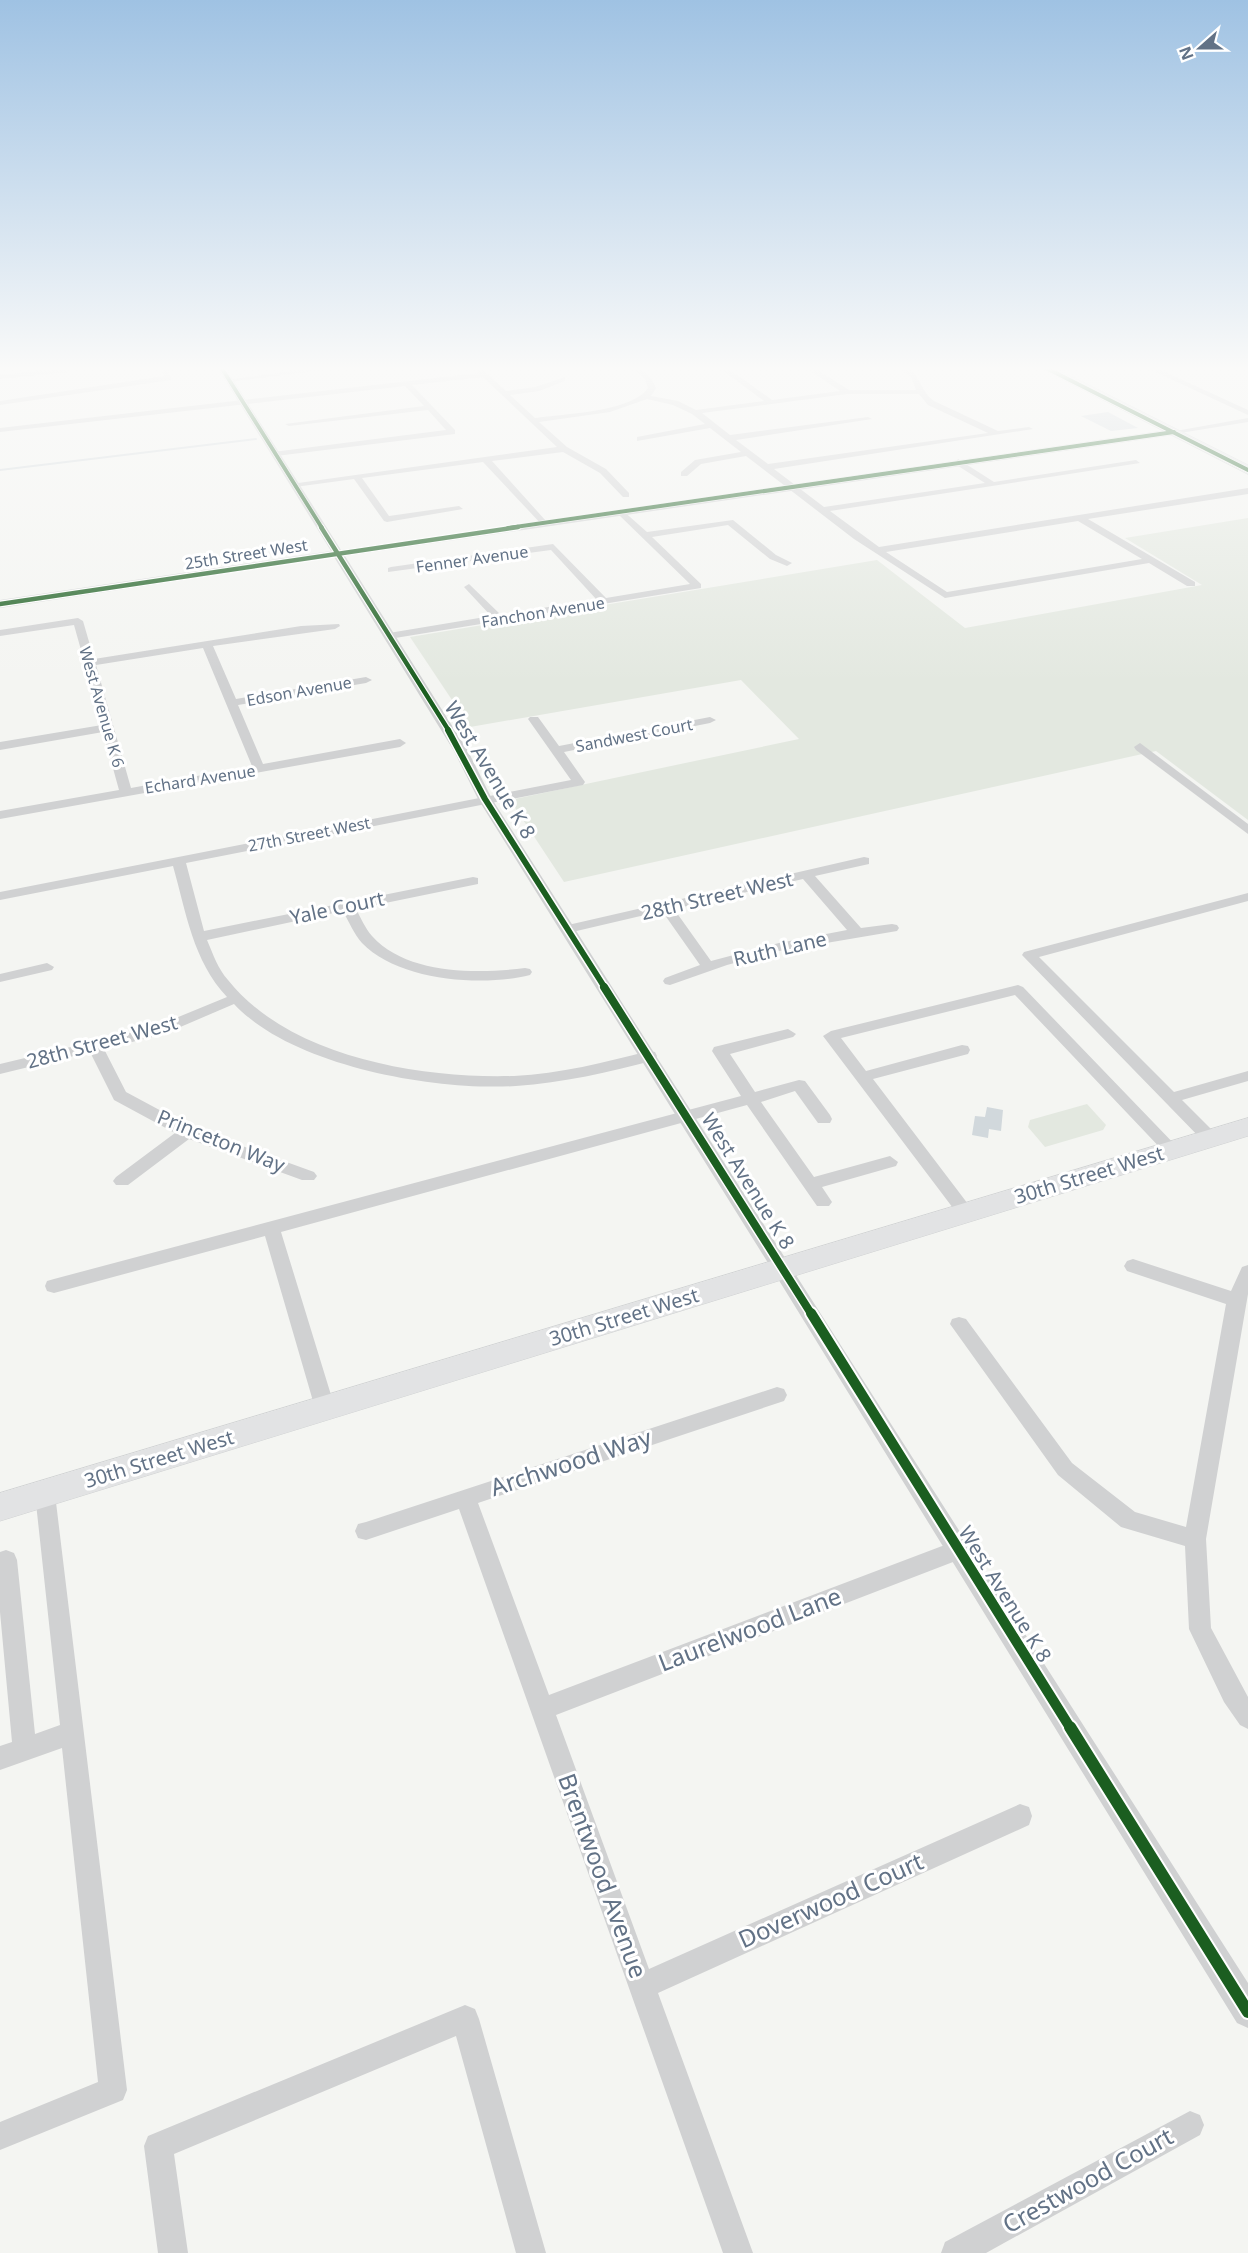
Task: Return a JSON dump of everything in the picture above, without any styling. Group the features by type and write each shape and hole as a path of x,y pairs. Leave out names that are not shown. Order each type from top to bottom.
{"main road":[{"name":"30th Street West","path":"0,1507 1248,1127"}],"street":[{"name":"West Avenue K 8","path":"288,472 461,751 485,799 783,1268 1248,2012"},
{"path":"296,484 396,472"},
{"path":"497,472 543,523"},
{"path":"604,472 626,495"},
{"path":"774,472 821,510 945,595 1150,560"},
{"name":"25th Street West","path":"0,604 887,472"},
{"path":"974,472 992,484"},
{"path":"821,510 1073,472"},
{"path":"357,477 387,519 459,509"},
{"path":"878,550 1248,491"},
{"path":"621,512 645,535 730,522 773,557 787,564"},
{"path":"1078,517 1191,584"},
{"name":"Fanchon Avenue","path":"389,636 697,586 645,535"},
{"name":"Fenner Avenue","path":"391,570 553,547 604,602"},
{"path":"469,587 500,619"},
{"name":"West Avenue K 6","path":"0,633 78,621 126,792"},
{"path":"89,663 335,626"},
{"path":"207,644 259,769"},
{"name":"Edson Avenue","path":"232,703 366,680"},
{"path":"534,719 557,750"},
{"name":"Sandwest Court","path":"557,750 710,720"},
{"path":"0,746 107,728"},
{"name":"Echard Avenue","path":"0,815 400,743"},
{"path":"1140,747 1248,830"},
{"name":"27th Street West","path":"0,896 579,782 557,750"},
{"path":"178,860 206,955 222,983 257,1016 300,1042 356,1061 427,1077 515,1081 579,1073 649,1056"},
{"name":"28th Street West","path":"568,929 807,876 864,861"},
{"path":"807,876 856,931"},
{"name":"Yale Court","path":"200,936 473,881"},
{"path":"1211,1138 1029,954 1248,897"},
{"path":"347,906 367,940 392,956 423,969 458,976 490,978 525,972"},
{"path":"667,908 707,965"},
{"name":"Ruth Lane","path":"670,981 707,965 856,931 892,928"},
{"path":"0,978 48,967"},
{"path":"965,1212 831,1036 1018,990 1172,1150"},
{"name":"28th Street West","path":"0,1069 159,1031 236,998"},
{"path":"788,1034 720,1051 822,1202"},
{"name":"Princeton Way","path":"95,1047 120,1096 187,1132 308,1176"},
{"path":"862,1077 962,1050"},
{"path":"1171,1098 1248,1076"},
{"path":"54,1286 688,1117 799,1084 824,1119"},
{"path":"122,1181 187,1132"},
{"path":"810,1184 890,1162"},
{"path":"271,1228 325,1408"},
{"path":"1133,1266 1236,1300"},
{"path":"1248,1272 1236,1300 1195,1539 1200,1629 1232,1694 1248,1717"},
{"path":"959,1324 1065,1469 1129,1520 1195,1539"},
{"name":"Archwood Way","path":"366,1531 777,1395"},
{"path":"0,2136 113,2090 45,1494"},
{"name":"Brentwood Avenue","path":"466,1498 738,2253"},
{"name":"Laurelwood Lane","path":"542,1710 958,1550"},
{"path":"6,1560 24,1750"},
{"path":"0,1758 72,1733"},
{"name":"Doverwood Court","path":"642,1986 1020,1816"},
{"path":"173,2253 158,2146 465,2019 531,2253"},
{"name":"Crestwood Court","path":"956,2253 1190,2126"}],"shaded area":[{"path":"1248,518 1248,820 1156,751 564,882 510,800 799,739 741,680 470,727 410,637 877,560 965,628 1202,585 1125,538"},
{"path":"1087,1104 1106,1125 1103,1130 1045,1147 1028,1127 1030,1120"},
{"path":"987,1107 1003,1110 1001,1131 989,1129 988,1138 972,1135 975,1116 985,1117"}],"cycle path":[{"path":"287,472 461,751 485,799 783,1268 1248,2012"},
{"path":"0,604 889,472"}]}
